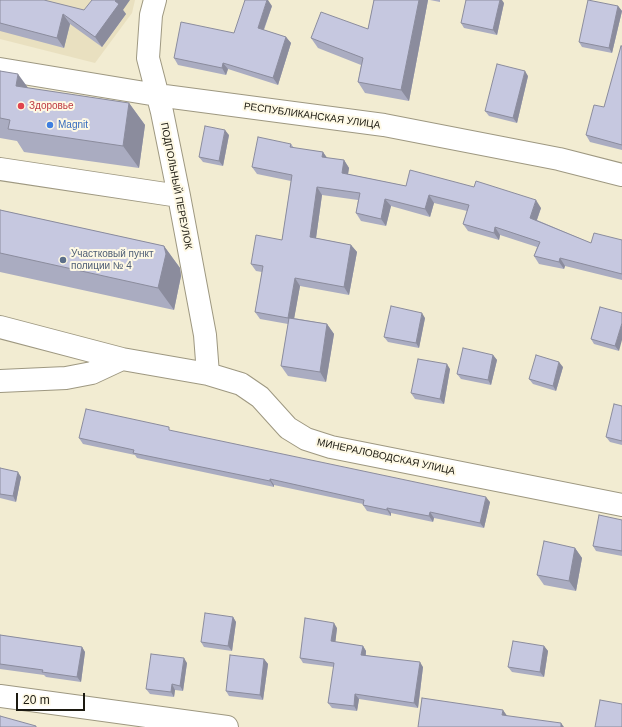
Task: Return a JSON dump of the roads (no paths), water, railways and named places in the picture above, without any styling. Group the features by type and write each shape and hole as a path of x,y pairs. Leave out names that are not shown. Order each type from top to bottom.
{"street":[{"name":"ПОДПОЛЬНЫЙ ПЕРЕУЛОК","path":"156,0 151,15 148,58 179,196 205,335 208,374"},
{"name":"РЕСПУБЛИКАНСКАЯ УЛИЦА","path":"0,69 157,95 391,126 559,159 622,175"},
{"path":"0,168 179,196"},
{"name":"МИНЕРАЛОВОДСКАЯ УЛИЦА","path":"0,327 122,359 208,374 241,384 260,397 288,428 306,439 331,447 622,505"},
{"path":"0,381 66,378 92,373 122,359"},
{"path":"0,696 227,727"}],"place":[{"name":"Здоровье","path":"21,106"},
{"name":"Magnit","path":"50,125"},
{"name":"Участковый пункт полиции № 4","path":"63,260"}]}
